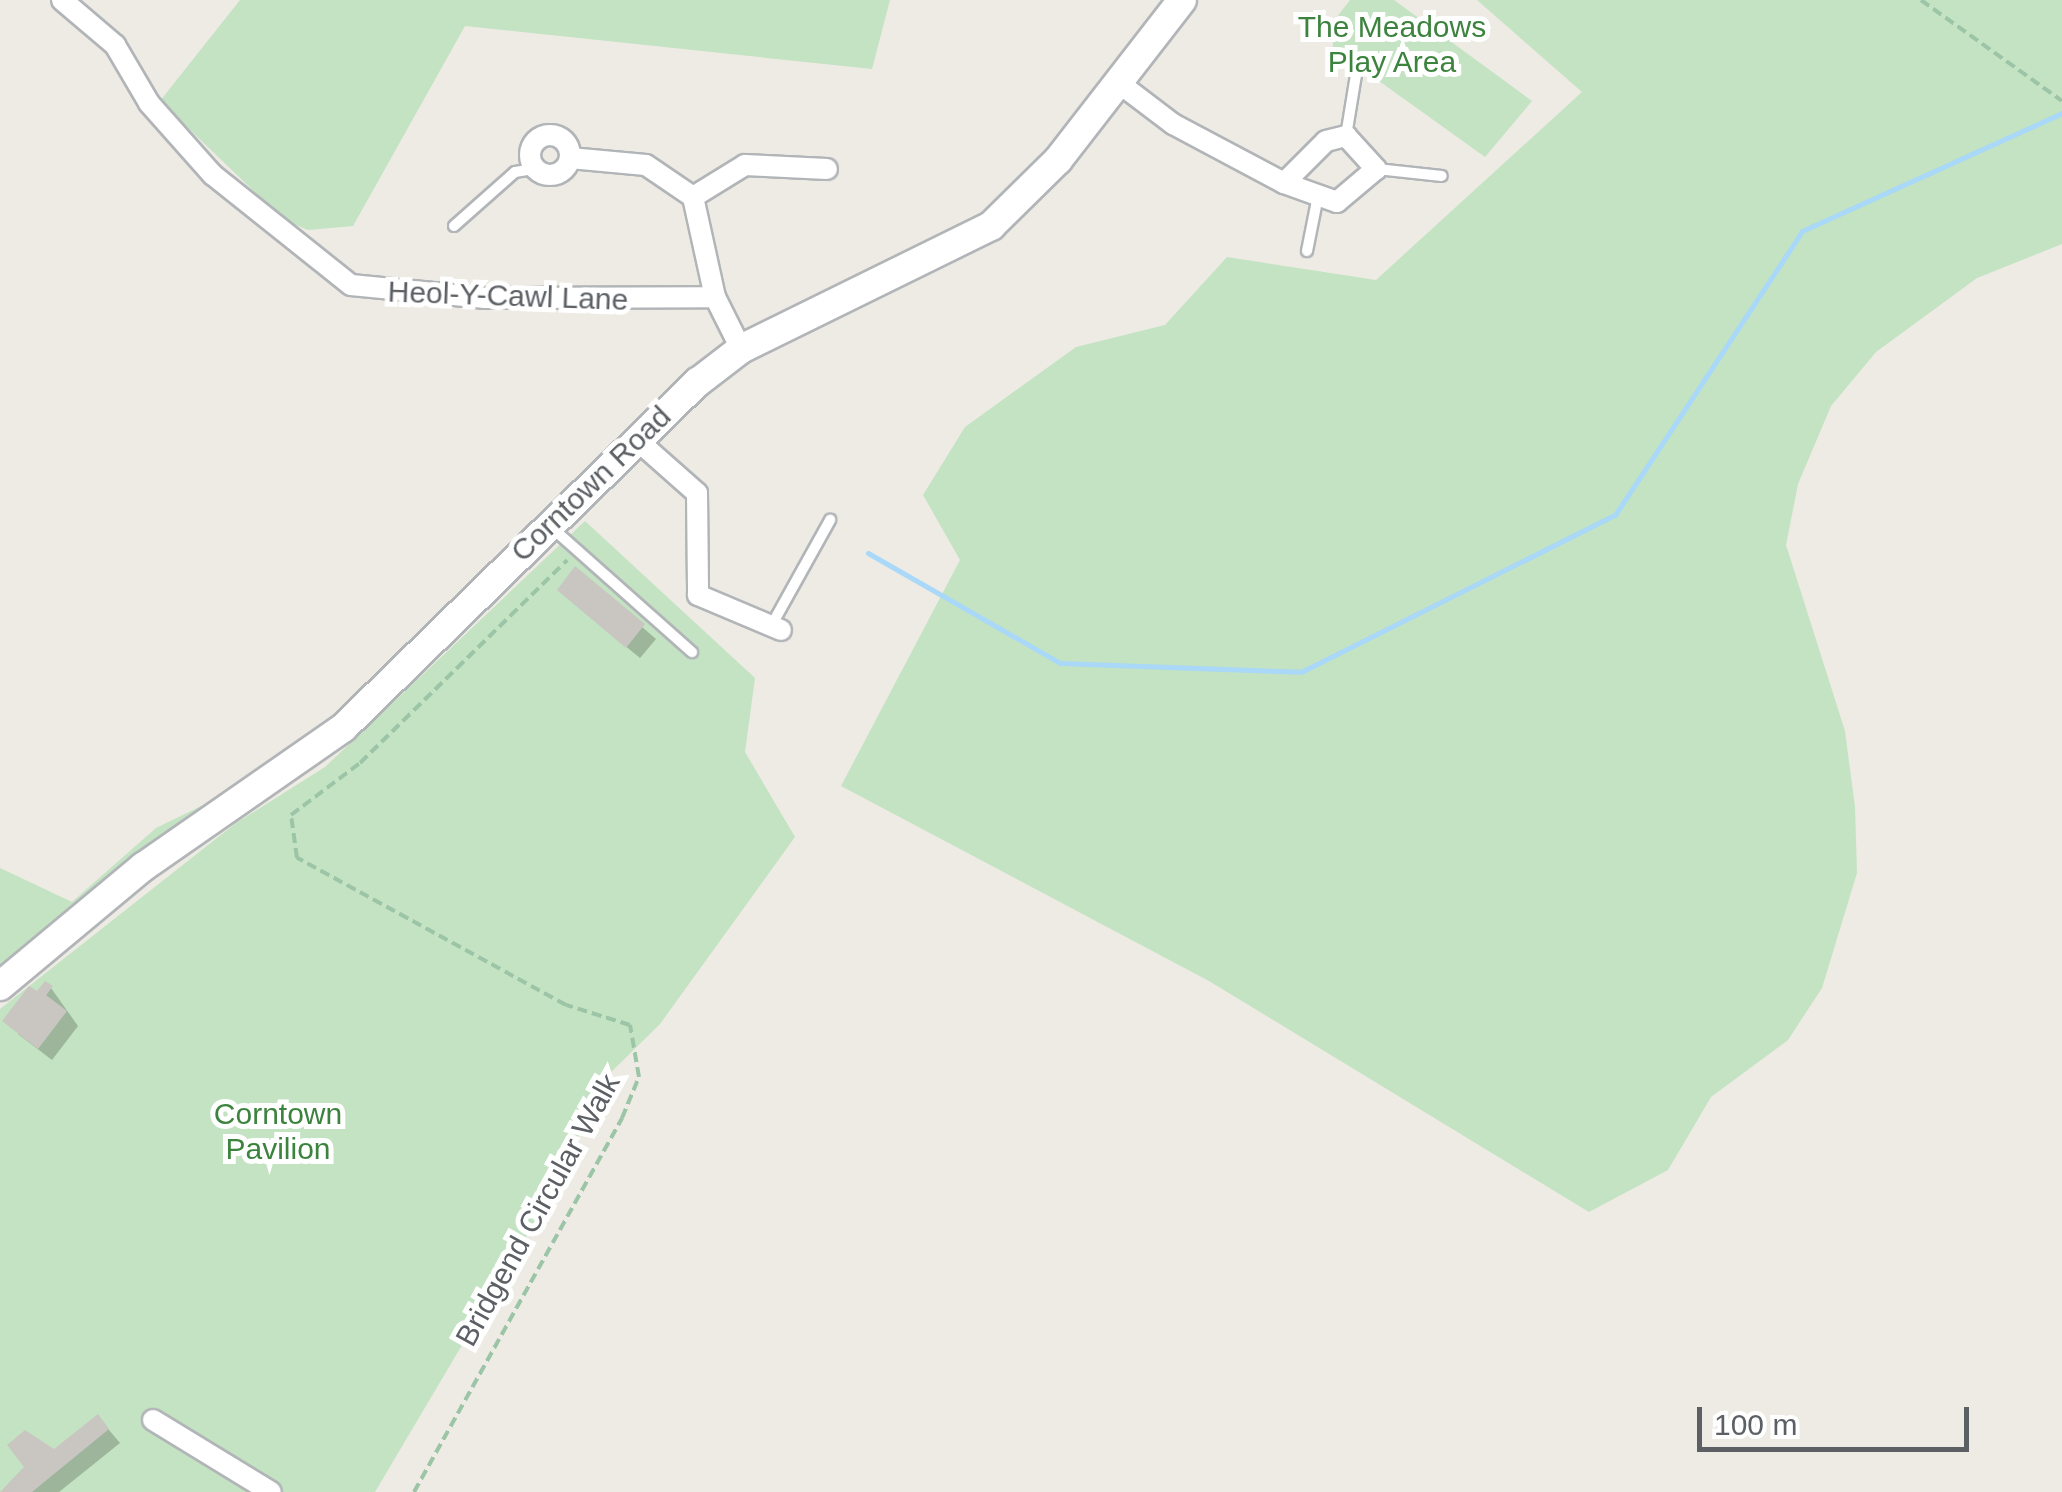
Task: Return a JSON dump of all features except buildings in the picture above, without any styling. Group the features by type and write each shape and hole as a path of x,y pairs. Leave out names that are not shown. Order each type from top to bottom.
{"main road":[{"name":"Corntown Road","path":"0,986 143,867 343,728 546,522 741,349 930,264 991,226 1119,83 1182,0"}],"street":[{"name":"Heol-Y-Cawl Lane","path":"62,0 115,45 190,152 351,284 484,298 715,297"},
{"path":"1119,83 1284,183 1317,201 1357,192 1376,168 1346,136 1326,141 1284,183"},
{"path":"545,136 560,138 570,158 557,174 535,169 530,150 545,136"},
{"path":"570,158 646,165 693,197 715,297 741,349"},
{"path":"693,197 745,165 827,169"},
{"path":"636,440 697,493 698,596 775,629"},
{"path":"153,1420 271,1492"}],"lane":[{"path":"1346,136 1356,75"},
{"path":"1376,168 1442,176"},
{"path":"454,226 515,172 535,169"},
{"path":"1307,251 1317,201"},
{"path":"775,629 830,520"},
{"path":"546,522 692,652"}],"path":[{"path":"1921,0 2062,101"},
{"name":"Bridgend Circular Walk","path":"414,1492 622,1118 640,1077 630,1025 566,1005 297,858 290,815 549,586 576,548"}],"green space":[{"path":"240,0 890,0 872,69 465,26 353,226 308,230 284,220 160,101"},
{"name":"The Meadows Play Area","path":"1350,0 1394,0 1532,101 1485,157 1333,48 1333,22"},
{"path":"1477,0 2062,0 2062,244 1977,278 1876,352 1831,406 1798,484 1786,545 1845,731 1855,807 1857,873 1822,988 1788,1040 1711,1097 1668,1170 1589,1212 1209,981 841,786 960,560 923,495 965,427 1076,347 1165,325 1227,257 1376,280 1582,92"},
{"name":"Corntown Pavilion","path":"585,521 755,678 745,752 795,837 660,1024 602,1081 558,1183 375,1492 0,1492 0,1009 236,823 325,767"},
{"path":"230,792 0,976 0,868 72,902 156,828"}],"waterway":[{"path":"868,553 1060,663 1301,672 1615,515 1802,231 2062,113"}]}
